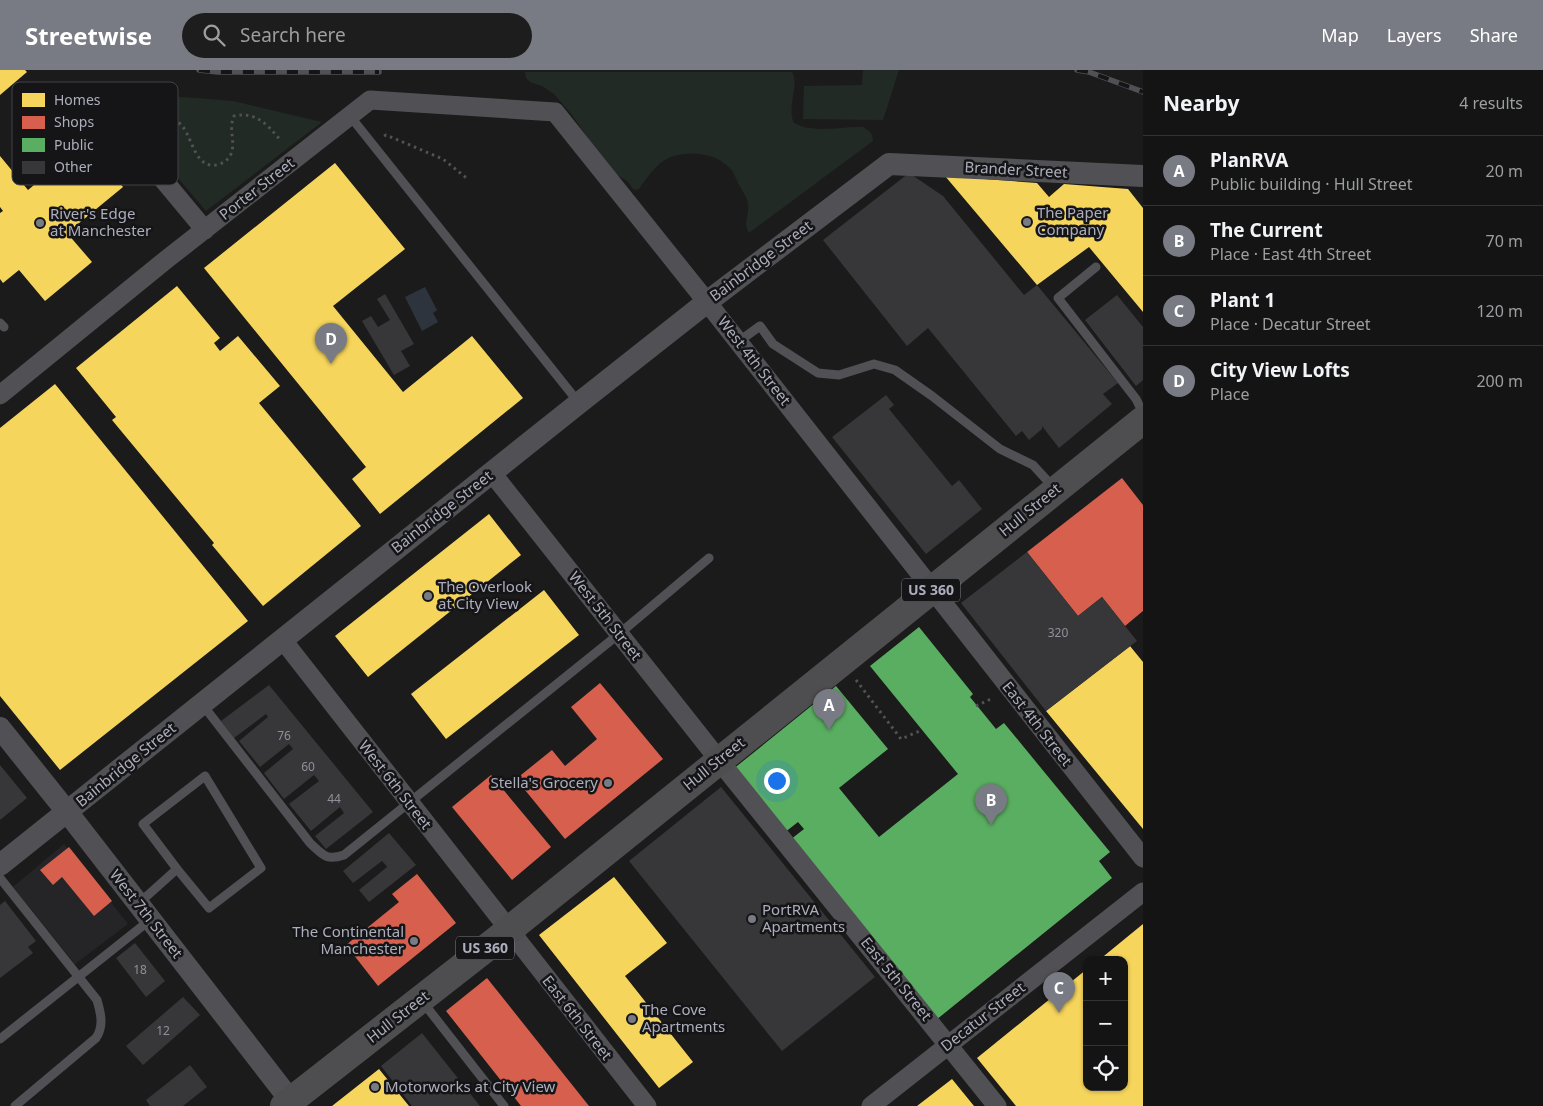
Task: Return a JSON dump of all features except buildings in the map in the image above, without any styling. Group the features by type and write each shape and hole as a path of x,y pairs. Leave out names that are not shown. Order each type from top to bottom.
{"main road":[{"name":"Hull Street","path":"290,1104 1143,420"}],"street":[{"name":"Porter Street","path":"0,395 370,100 555,112"},
{"name":"West 4th Street","path":"555,112 932,589"},
{"name":"Bainbridge Street","path":"0,866 579,403 707,302 889,164"},
{"name":"Brander Street","path":"889,164 1143,176"},
{"path":"168,185 205,230"},
{"name":"West 5th Street","path":"492,473 719,760"},
{"name":"East 4th Street","path":"932,589 1143,858"},
{"name":"West 6th Street","path":"282,639 508,930"},
{"name":"West 7th Street","path":"0,728 68,812 290,1104"},
{"name":"East 5th Street","path":"719,760 997,1106"},
{"name":"Decatur Street","path":"872,1106 948,1044 1143,892"},
{"name":"East 6th Street","path":"508,930 647,1106"}],"lane":[{"path":"350,116 579,403"},
{"path":"1096,266 1058,298 1136,399 1143,413"},
{"path":"738,342 760,326 773,344 818,373 839,375 874,364 895,370 1000,449 1033,465 1056,490"},
{"path":"202,704 310,843 326,858 334,858 344,855 409,803 620,634 709,558"},
{"path":"205,776 261,868 209,908 177,868 143,824 205,776"},
{"path":"0,1039 78,978 144,912 177,868"},
{"path":"0,878 97,1000 102,1015 102,1030 96,1038 15,1106"},
{"path":"420,999 504,1106"}],"path":[{"path":"178,123 183,127 195,152 204,163 214,166 223,163 230,157 234,146 231,135 231,123 234,116 242,114 256,117 266,123 282,141"},
{"path":"382,138 386,135 443,159 469,180"},
{"path":"851,674 901,740 922,730"},
{"path":"976,706 991,699"}],"shaded area":[{"path":"863,70 899,70 883,120 803,119 804,86 862,85"},
{"path":"525,72 792,72 795,84 791,110 794,123 819,129 863,127 869,131 873,141 749,233 746,226 747,201 734,173 727,165 709,156 689,153 679,155 662,162 652,171 639,189 634,190 627,181 617,175 554,94 542,86 530,82 526,78"},
{"path":"178,97 233,101 322,122 206,211 178,178"},
{"path":"425,287 437,310 433,313 438,322 422,331 405,297"},
{"path":"64,844 128,924 75,964 13,887"}],"railway":[{"path":"199,70 218,72 379,72"},
{"path":"1077,70 1089,72 1143,92"}],"place":[{"name":"The Paper Company","path":"1027,222"},
{"name":"River's Edge at Manchester","path":"40,223"},
{"name":"City View Lofts","path":"331,364"},
{"name":"The Overlook at City View","path":"428,596"},
{"name":"PlanRVA","path":"829,730"},
{"name":"Stella's Grocery","path":"608,783"},
{"name":"The Current","path":"991,825"},
{"name":"PortRVA Apartments","path":"752,919"},
{"name":"The Continental Manchester","path":"414,941"},
{"name":"Plant 1","path":"1059,1013"},
{"name":"The Cove Apartments","path":"632,1019"},
{"name":"Motorworks at City View","path":"375,1087"}]}
